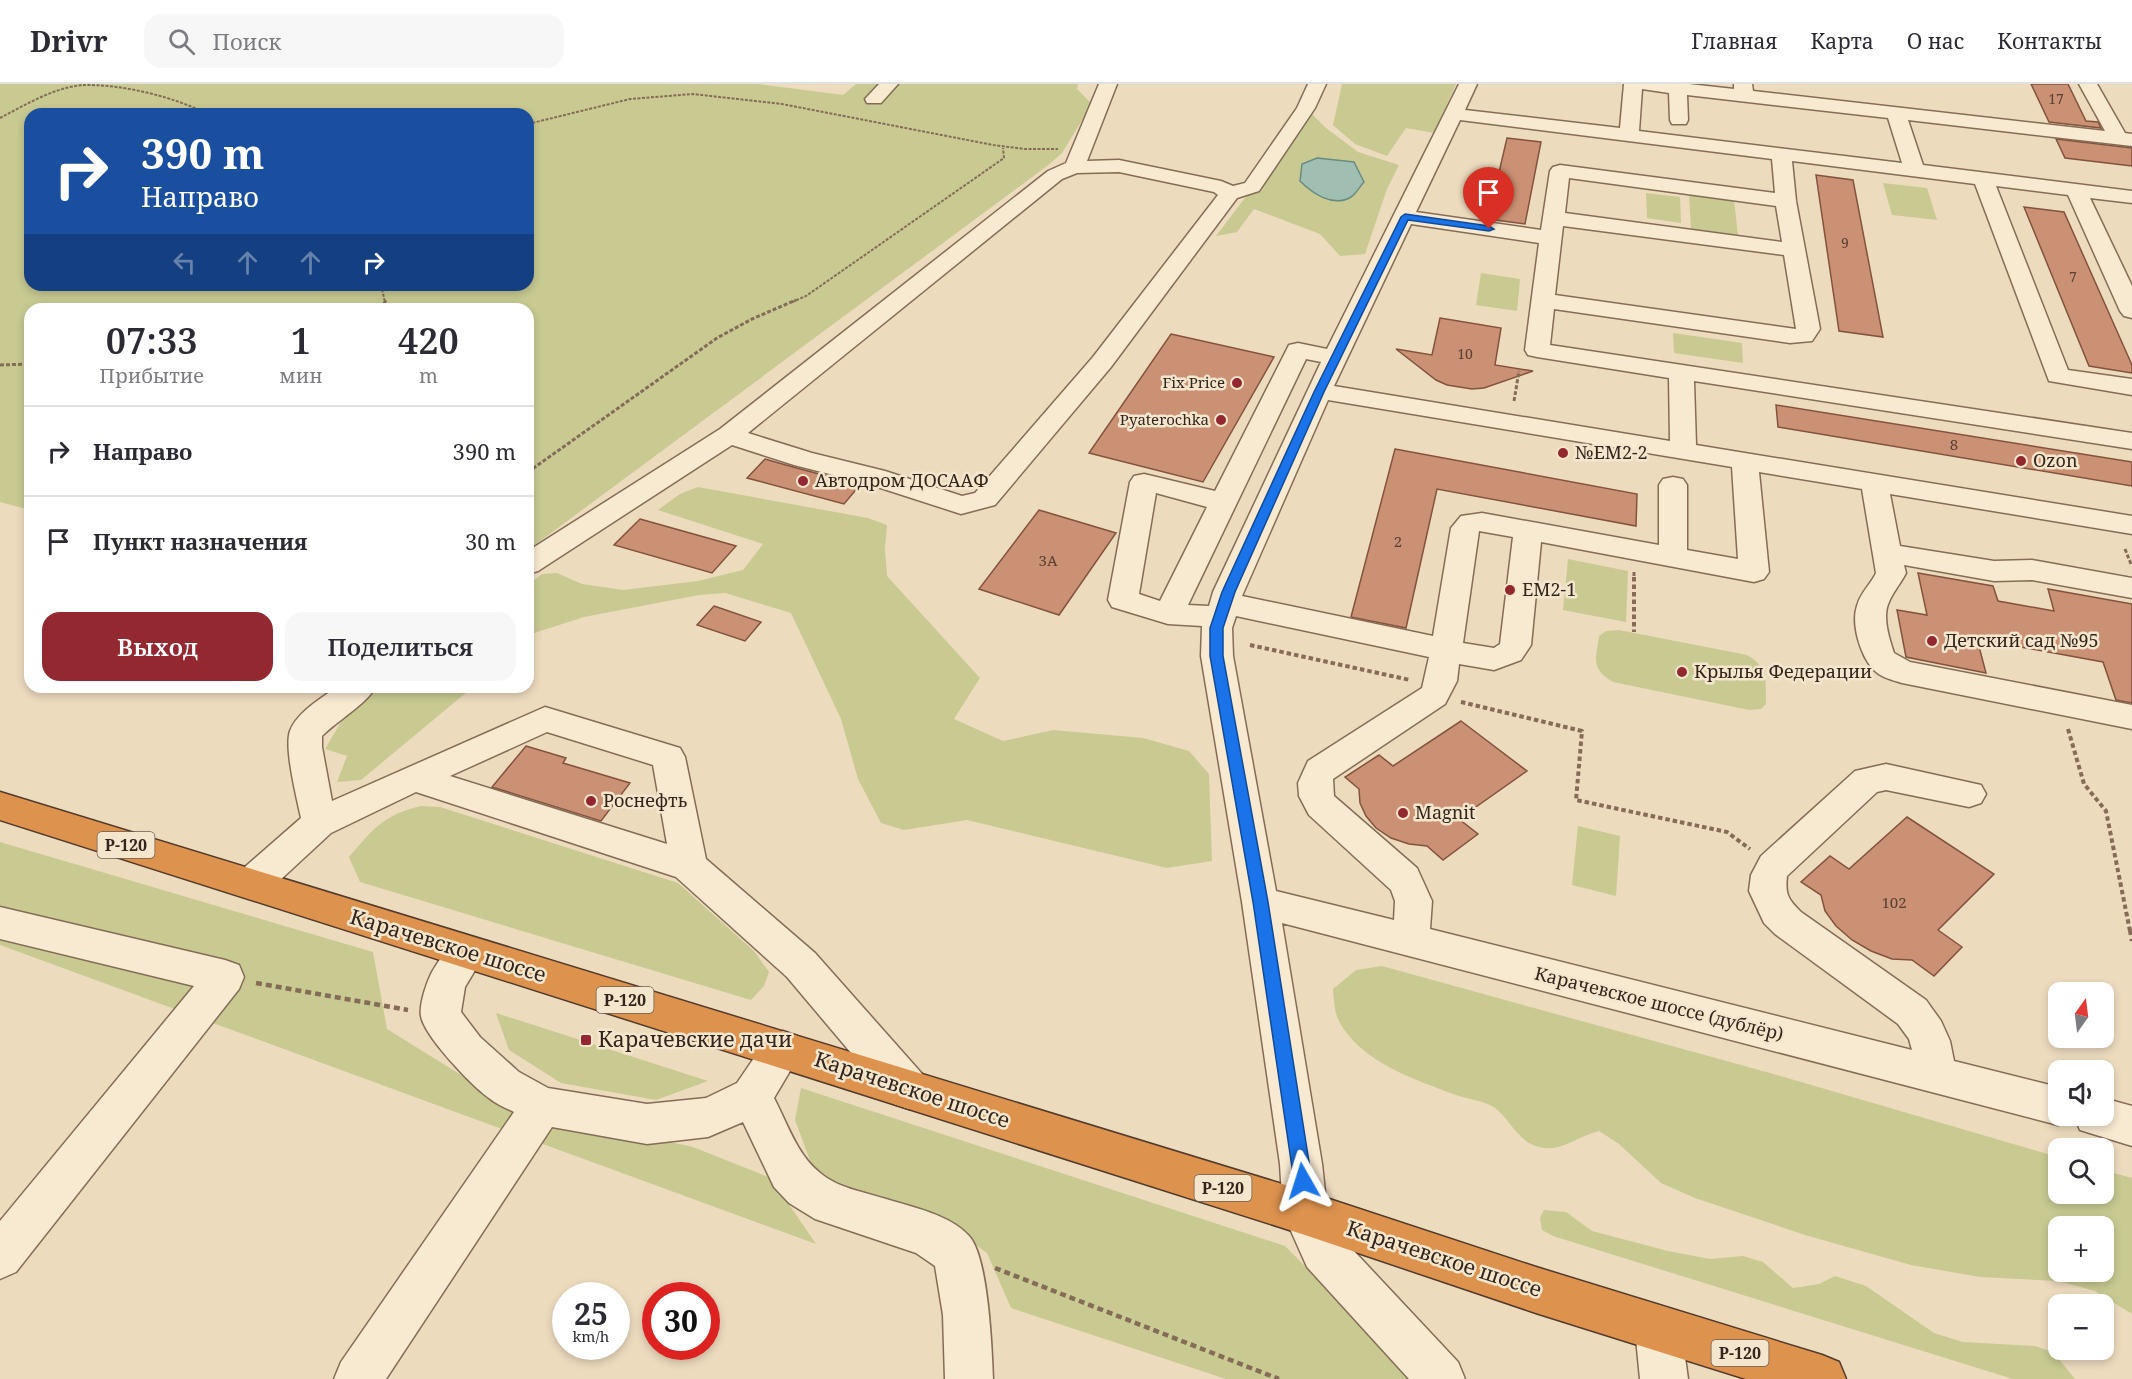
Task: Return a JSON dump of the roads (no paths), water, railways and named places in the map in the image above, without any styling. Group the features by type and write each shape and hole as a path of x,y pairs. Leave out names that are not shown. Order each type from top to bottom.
{"highway":[{"name":"Карачевское шоссе","path":"0,806 1305,1213 1822,1379"}],"street":[{"path":"874,99 889,84"},
{"path":"534,560 729,435 1078,157 1108,84"},
{"path":"729,435 802,459 875,477 962,505 985,499 1102,362 1230,194 1252,188 1305,108 1317,84"},
{"path":"1441,1379 1323,1251 1305,1213 1301,1164 1260,902 1217,656 1217,628 1222,610 1267,505 1319,392 1468,84"},
{"path":"1633,84 1655,118"},
{"path":"1642,84 1678,88 1743,90 1896,113 2125,139"},
{"path":"2088,84 2108,120 2125,139"},
{"path":"1629,136 1655,118 1678,88"},
{"path":"1608,112 1702,123"},
{"path":"1896,113 1914,170"},
{"path":"1455,114 2132,197"},
{"path":"2108,120 2132,122"},
{"path":"1884,145 1930,150"},
{"path":"1543,300 1790,336 1804,336 1808,329 1786,201 1781,154"},
{"path":"1078,157 1221,187 1230,194"},
{"path":"1786,201 1560,171 1537,350 2132,441"},
{"path":"1983,179 2058,376 2132,387"},
{"path":"2076,190 2132,311"},
{"path":"1405,217 1794,250"},
{"path":"2099,240 2121,242"},
{"path":"1168,614 1298,350 1336,358"},
{"path":"1681,373 1683,451"},
{"path":"1319,392 1874,483 2128,537"},
{"path":"1410,940 1415,898 1412,888 1321,805 1314,794 1314,785 1320,770 1438,692 1465,528 1471,522 1482,522 1754,572 1745,461"},
{"path":"1267,505 1144,482 1123,600 1168,614 1222,610 1498,659 1508,656 1513,651 1528,531"},
{"path":"1874,483 1891,573 1886,585 1872,604 1870,614 1878,653 1890,666 1902,672 2132,717"},
{"path":"1673,485 1673,557"},
{"path":"1888,553 1994,571 2032,570 2132,588"},
{"path":"319,823 305,747 306,732 326,712 352,693"},
{"path":"251,885 319,823 545,719 668,758 689,866"},
{"path":"1936,1075 1928,1032 1912,1012 1788,923 1777,912 1767,891 1769,875 1774,866 1867,780 1886,777 1969,794"},
{"path":"414,778 689,866 801,965 909,1090"},
{"name":"Карачевское шоссе (дублёр)","path":"1260,902 2048,1103"},
{"path":"0,923 225,977 0,1256"},
{"path":"467,952 446,983 441,1016 466,1050 504,1085 542,1106 647,1124 708,1117 752,1097 783,1049"},
{"path":"752,1097 789,1172 804,1188 830,1204 928,1234 954,1252 963,1286 969,1328 969,1379"},
{"path":"358,1379 542,1106"},
{"path":"2114,1121 2132,1126"},
{"path":"1658,1328 1664,1379"}],"place":[{"name":"Fix Price","path":"1237,383"},
{"name":"Pyaterochka","path":"1221,420"},
{"name":"№ЕМ2-2","path":"1563,453"},
{"name":"Ozon","path":"2021,461"},
{"name":"Автодром ДОСААФ","path":"803,481"},
{"name":"ЕМ2-1","path":"1510,590"},
{"name":"Детский сад №95","path":"1932,641"},
{"name":"Крылья Федерации","path":"1682,672"},
{"name":"Роснефть","path":"591,801"},
{"name":"Magnit","path":"1403,813"},
{"name":"Карачевские дачи","path":"586,1040"}]}
